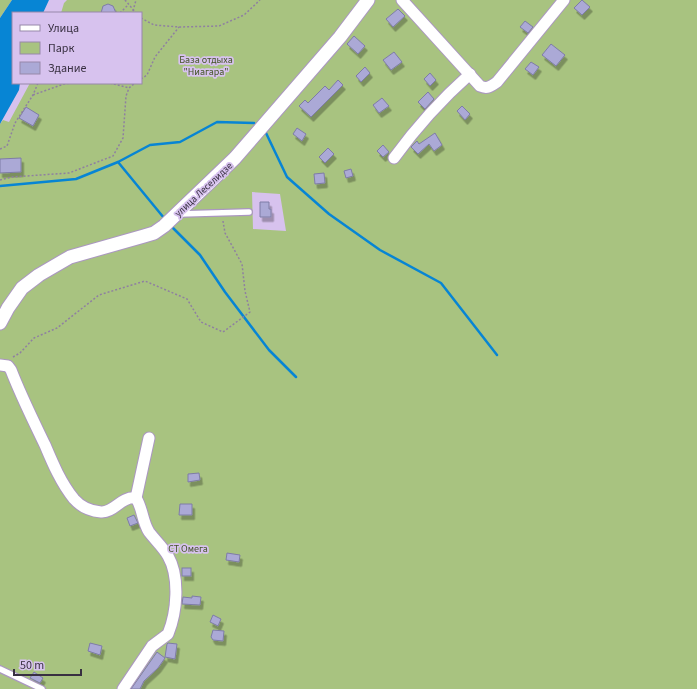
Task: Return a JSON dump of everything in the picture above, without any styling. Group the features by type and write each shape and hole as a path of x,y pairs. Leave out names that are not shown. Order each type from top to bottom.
{"street":[{"name":"улица Леселидзе","path":"0,322 22,288 39,274 70,257 154,233 176,214 235,158 340,36 368,0"},
{"path":"402,0 480,86 486,88 491,87 497,82 564,0"},
{"path":"394,158 407,140 425,120 470,74"},
{"path":"1,365 8,366 11,370 62,482 74,500 85,508 102,512 108,511 123,500 130,497 136,498"},
{"path":"123,689 152,646 168,634 176,594 173,570 168,556 149,531 143,518 141,506 136,498 149,438"}],"lane":[{"path":"176,214 248,212"},
{"path":"0,669 42,689"}],"path":[{"path":"125,0 134,11"},
{"path":"134,11 136,0"},
{"path":"142,19 154,25 179,27 219,26 244,15 260,0"},
{"path":"121,12 128,5"},
{"path":"142,78 147,75 155,57 179,27"},
{"path":"0,149 7,146 14,123 33,94 38,84"},
{"path":"33,94 64,84"},
{"path":"114,84 128,88"},
{"path":"0,180 12,177 68,173 113,156 123,138 126,96 128,88 134,84"},
{"path":"1,365 20,353 34,338 57,328 99,295 144,281 187,299 201,322 223,332 250,312 245,291 242,264 225,233 222,213"}],"green space":[{"path":"0,0 12,0 0,18"},
{"path":"67,0 697,0 697,689 0,689 0,124 3,120 9,122 29,84 142,84 142,12 61,12 64,3","holes":["252,192 280,194 286,231 253,229"]}],"water":[{"path":"12,0 49,0 43,12 12,12 12,84 20,84 19,90 0,124 0,18"}],"building":[{"path":"582,0 590,7 582,15 574,8"},
{"path":"108,4 113,6 116,12 101,12 103,6"},
{"path":"398,9 405,16 393,27 386,19"},
{"path":"525,21 533,27 528,33 520,27"},
{"path":"354,36 365,46 358,54 347,44"},
{"path":"551,44 565,55 556,66 542,55"},
{"path":"394,52 402,62 391,70 383,60"},
{"path":"531,62 539,67 533,75 525,69"},
{"path":"365,67 370,73 361,82 356,76"},
{"path":"430,73 436,80 430,86 424,79"},
{"path":"338,80 343,85 311,117 299,106 305,100 308,103 325,86 329,90"},
{"path":"428,92 434,99 425,109 418,102"},
{"path":"382,98 389,106 379,113 373,105"},
{"path":"462,106 470,114 465,120 457,111"},
{"path":"26,107 39,115 33,126 19,118"},
{"path":"297,128 306,134 302,141 293,134"},
{"path":"435,133 442,145 434,151 429,144 418,154 411,147 417,141 419,144"},
{"path":"383,145 389,152 383,157 377,151"},
{"path":"328,148 334,154 325,163 319,157"},
{"path":"21,158 21,172 0,173 0,159"},
{"path":"351,169 353,176 346,178 344,171"},
{"path":"324,173 325,183 315,184 314,174"},
{"path":"260,202 269,202 271,217 260,217"},
{"path":"199,473 200,480 188,482 188,474"},
{"path":"180,504 192,504 192,515 179,515"},
{"path":"134,515 138,523 130,526 127,518"},
{"path":"227,553 240,555 239,562 226,560"},
{"path":"182,568 191,568 191,576 182,576"},
{"path":"192,596 201,597 200,605 182,604 183,597 192,598"},
{"path":"213,615 221,619 218,626 210,622"},
{"path":"213,630 224,631 223,641 213,640 211,637"},
{"path":"90,643 102,646 100,655 88,651"},
{"path":"168,643 177,644 175,659 165,657"},
{"path":"157,652 165,658 158,668 144,681 140,689 131,689"},
{"path":"34,672 43,678 40,683 30,678"}],"waterway":[{"path":"0,186 76,179 118,162 150,145 180,142 217,122 254,123"},
{"path":"266,133 287,177 329,214 380,250 441,283 497,355"},
{"path":"118,162 164,218"},
{"path":"171,226 200,255 225,292 269,350 296,377"}],"park label":[{"name":"База отдыха \"Ниагара\"","path":"206,64"},
{"name":"СТ Омега","path":"188,548"}]}
